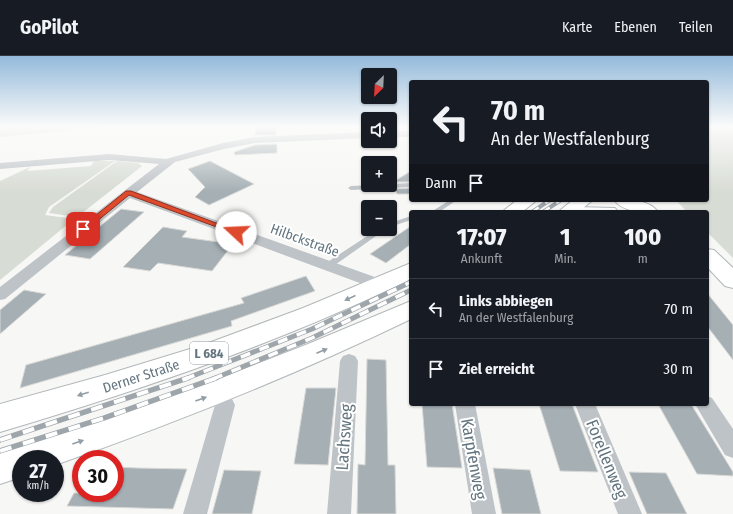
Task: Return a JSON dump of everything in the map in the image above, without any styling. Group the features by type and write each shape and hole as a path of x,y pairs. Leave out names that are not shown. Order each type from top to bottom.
{"main road":[{"path":"514,210 525,202"},
{"path":"570,210 581,202"},
{"path":"627,202 645,210"},
{"path":"651,202 662,210"},
{"path":"709,257 733,281"},
{"name":"Derner Straße","path":"0,418 118,384 212,352 313,314 409,271"},
{"path":"54,450 159,414 277,370 338,344 409,310"},
{"path":"0,468 12,464"}],"street":[{"path":"0,295 165,162 191,153 214,148"},
{"path":"0,166 110,157 165,162"},
{"path":"0,176 15,164"},
{"name":"Hilbckstraße","path":"128,193 381,284"},
{"name":"Lachsweg","path":"339,514 349,361"},
{"path":"195,514 225,405"},
{"name":"Karpfenweg","path":"465,406 484,514"},
{"name":"Forellenweg","path":"585,406 630,514"},
{"path":"706,406 733,448"}],"lane":[{"path":"351,188 409,185"},
{"path":"437,210 451,202"},
{"path":"397,223 409,219"},
{"path":"329,265 372,236"}],"shaded area":[{"path":"709,148 733,148 733,258 709,234 709,210 685,210 678,202 709,202"},
{"path":"94,161 115,161 49,207 45,215 74,219 0,280 0,181 30,167 27,171 91,166"},
{"path":"117,161 138,163 142,166 77,217 49,213 53,207"}],"building":[{"path":"245,148 277,148 277,153 235,155 234,152"},
{"path":"210,161 254,184 209,205 195,197 205,187 188,169"},
{"path":"409,172 409,182 397,182 397,180"},
{"path":"409,188 409,194 397,194 397,189"},
{"path":"121,209 144,212 90,259 65,255"},
{"path":"163,227 187,231 182,237 233,244 212,271 158,263 150,271 123,267"},
{"path":"409,227 409,246 386,263 370,254"},
{"path":"306,276 315,291 231,321 232,326 20,388 26,365 244,303 241,298"},
{"path":"24,290 46,294 0,334 0,310"},
{"path":"709,295 733,325 733,360 709,329"},
{"path":"367,359 386,360 388,465 395,465 396,514 357,514 358,464 365,465"},
{"path":"306,388 336,388 328,465 294,464"},
{"path":"422,406 452,406 462,468 427,467"},
{"path":"540,406 573,406 598,472 560,471"},
{"path":"659,406 692,406 733,472 733,476 697,474"},
{"path":"124,467 187,469 173,509 67,506 72,497 72,502 124,502"},
{"path":"493,468 530,470 541,514 502,514"},
{"path":"224,470 261,471 252,514 212,514"},
{"path":"629,472 666,473 687,514 647,514"}],"railway":[{"path":"535,210 547,202"},
{"path":"546,210 558,202"},
{"path":"185,379 312,329 409,283"},
{"path":"213,379 312,338 409,291"},
{"path":"0,451 104,418 216,378"},
{"path":"0,440 185,379"}],"route":[{"path":"83,229 128,193 236,232"}]}
